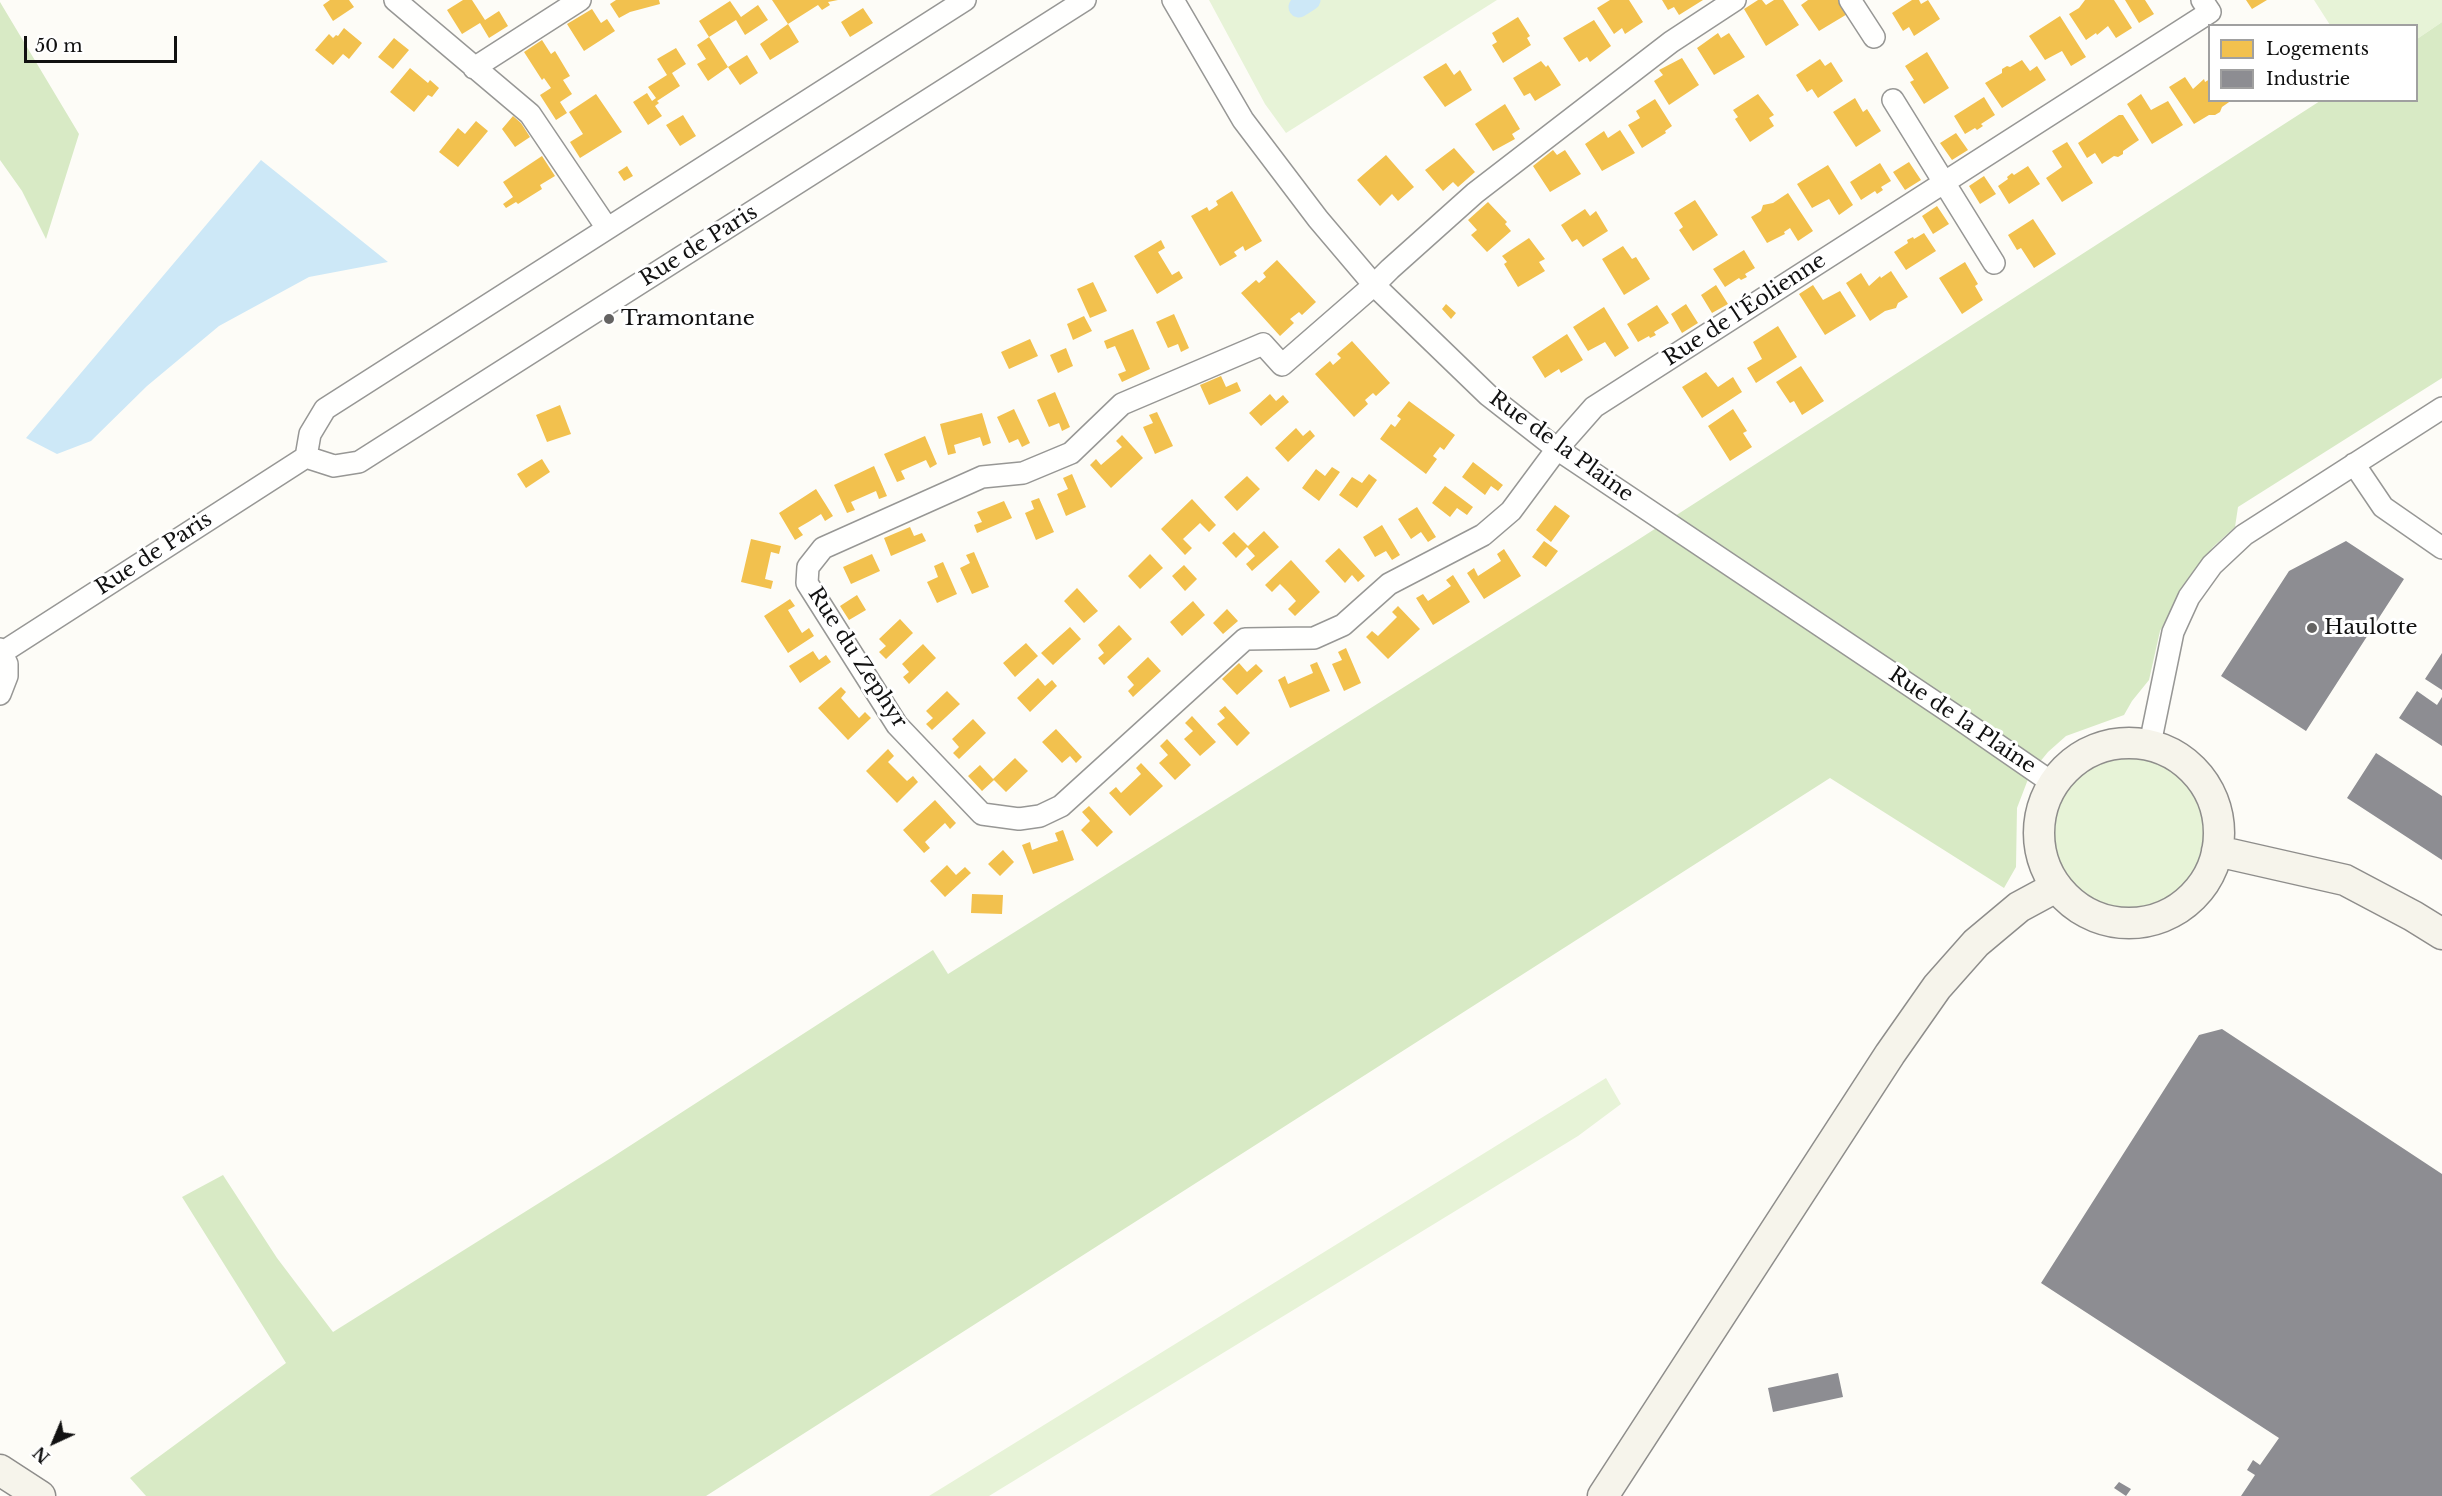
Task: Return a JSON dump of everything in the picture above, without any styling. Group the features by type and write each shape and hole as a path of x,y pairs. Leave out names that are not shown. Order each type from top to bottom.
{"street":[{"path":"395,0 530,114 607,228"},
{"path":"474,68 580,0"},
{"path":"306,457 310,434 325,409 965,0"},
{"name":"Rue de Paris","path":"1,651 306,457 334,466 359,462 1085,0"},
{"name":"Rue de la Plaine","path":"1173,0 1243,120 1318,219 1374,285 1488,395 1557,449 2054,784"},
{"path":"1374,285 1475,193 1671,42 1735,0"},
{"path":"1850,0 1874,37"},
{"name":"Rue de l'Éolienne","path":"1557,449 1594,407 2210,12 2202,0"},
{"path":"1893,100 1994,263"},
{"name":"Rue du Zephyr","path":"1374,285 1282,365 1263,344 1132,399 1122,404 1071,453 1023,473 982,477 823,548 808,567 807,583 897,725 982,814 1019,819 1040,816 1061,806 1245,639 1314,638 1343,624 1389,584 1483,535 1511,512 1557,449"},
{"path":"2150,744 2173,632 2189,597 2207,572 2244,534 2442,408"},
{"path":"2354,464 2383,507 2442,549"},
{"path":"0,694 8,676 7,664 1,651"},
{"path":"2118,744 2150,744 2172,754 2194,772 2210,795 2218,823 2217,851 2207,879 2188,902 2163,917 2153,920 2134,924 2104,921 2078,908 2056,887 2043,863 2038,837 2041,809 2054,784 2070,765 2093,751 2118,744"},
{"path":"2217,851 2345,880 2442,934"},
{"path":"1603,1496 1884,1063 1937,987 1984,936 2019,907 2056,887"},
{"path":"0,1470 40,1496"}],"green space":[{"path":"1209,0 1497,0 1286,133 1265,104"},
{"path":"2314,0 2442,0 2442,22 2418,38 2418,24 2329,24"},
{"path":"0,2 79,134 46,239 22,191 0,160"},
{"path":"2442,22 2442,378 2238,507 2235,527 2213,547 2186,583 2160,631 2149,680 2124,715 2066,736 2048,752 2030,774 2017,808 2016,867 2004,888 1830,778 706,1496 146,1496 130,1478 286,1363 182,1197 223,1175 277,1258 333,1332 611,1158 933,950 948,974 1633,543 2318,102 2418,102 2418,38"},
{"path":"2129,755 2158,761 2172,768 2183,778 2193,789 2200,803 2206,832 2200,861 2193,875 2183,886 2172,896 2158,903 2129,909 2100,903 2086,896 2075,886 2065,875 2058,861 2052,832 2058,803 2065,789 2075,778 2086,768 2100,761"},
{"path":"1606,1078 1621,1104 1578,1136 989,1496 929,1496"}],"water":[{"path":"261,160 388,262 309,277 219,326 147,386 91,441 57,454 26,438"}],"building: Logements":[{"path":"330,0 349,0 354,7 333,21 323,5"},
{"path":"463,0 472,0 485,20 499,11 508,26 489,38 480,23 462,34 447,10"},
{"path":"616,0 659,0 660,4 630,12 619,18 610,4"},
{"path":"772,0 838,0 828,2 830,5 822,10 818,5 788,24"},
{"path":"1610,0 1629,0 1643,22 1625,34 1622,28 1614,34 1597,8"},
{"path":"1662,0 1703,0 1679,15 1674,7 1668,10"},
{"path":"1762,0 1766,5 1774,0 1783,0 1799,25 1766,46 1744,9"},
{"path":"1808,0 1841,0 1849,13 1819,31 1801,5"},
{"path":"1912,0 1919,0 1921,4 1928,0 1940,19 1914,36 1909,27 1903,31 1892,13"},
{"path":"2085,0 2114,0 2132,28 2116,38 2108,26 2086,40 2069,14 2079,8"},
{"path":"2125,0 2145,0 2154,14 2139,23"},
{"path":"2246,0 2267,0 2252,9"},
{"path":"730,1 741,17 758,5 768,20 745,35 736,20 709,37 699,21"},
{"path":"863,8 873,23 850,37 841,22"},
{"path":"592,9 601,23 607,19 615,31 584,51 567,24"},
{"path":"2060,16 2086,57 2071,66 2062,51 2045,60 2029,36"},
{"path":"1518,17 1530,36 1527,38 1531,45 1503,63 1492,45 1497,42 1492,33"},
{"path":"1594,20 1611,46 1590,62 1587,57 1579,62 1563,38"},
{"path":"788,24 799,42 770,60 760,44"},
{"path":"344,28 362,43 349,59 343,54 333,65 315,50 329,34 333,38 338,36"},
{"path":"1718,33 1721,38 1729,33 1745,57 1714,75 1697,48"},
{"path":"709,37 728,67 708,81 697,64 706,59 697,45"},
{"path":"394,38 409,50 393,69 378,57"},
{"path":"542,40 551,54 555,51 570,76 563,80 572,94 560,102 567,113 556,120 540,95 551,88 544,78 542,80 524,52"},
{"path":"676,48 686,64 672,73 680,86 657,101 659,103 655,106 662,116 648,125 633,102 647,93 652,101 656,98 648,87 667,75 657,59"},
{"path":"1927,52 1949,88 1924,104 1910,82 1914,80 1905,66"},
{"path":"747,55 758,73 740,85 728,67"},
{"path":"1682,58 1699,85 1669,105 1654,81 1663,75 1659,70"},
{"path":"1820,59 1825,66 1831,62 1843,81 1818,98 1812,89 1807,92 1796,75"},
{"path":"2022,60 2030,71 2037,66 2046,80 2002,108 1985,83 2002,73 2002,69"},
{"path":"1541,61 1546,67 1548,65 1561,85 1535,101 1530,93 1524,96 1513,78"},
{"path":"1446,63 1454,75 1460,70 1472,90 1445,107 1423,77"},
{"path":"410,68 428,83 430,80 439,88 432,97 428,95 414,112 390,92"},
{"path":"2185,77 2193,89 2204,79 2205,82 2208,80 2208,102 2229,102 2222,107 2220,112 2209,115 2194,124 2169,87"},
{"path":"596,94 622,132 580,158 570,142 583,134 569,112"},
{"path":"1758,94 1774,115 1769,118 1774,126 1750,142 1735,119 1738,117 1733,110"},
{"path":"2141,94 2151,110 2168,101 2183,125 2152,144 2127,104"},
{"path":"1984,97 1995,115 1981,124 1983,126 1977,130 1975,128 1965,134 1954,116"},
{"path":"1855,98 1863,112 1867,109 1881,131 1856,147 1833,112"},
{"path":"1655,99 1672,126 1665,131 1666,133 1642,148 1628,125 1640,118 1636,111"},
{"path":"1505,104 1520,129 1512,134 1515,139 1493,151 1475,124"},
{"path":"683,115 696,136 680,146 666,125"},
{"path":"2119,115 2123,115 2139,140 2123,151 2123,154 2118,157 2114,156 2102,164 2095,153 2087,158 2078,143"},
{"path":"513,116 521,123 530,137 515,147 502,129"},
{"path":"476,121 488,131 458,167 439,152 458,128 465,134"},
{"path":"1620,130 1635,153 1602,171 1585,144 1604,131 1608,138"},
{"path":"1956,133 1968,150 1952,160 1940,143"},
{"path":"2067,142 2093,183 2062,202 2046,178 2062,167 2052,151"},
{"path":"1454,148 1475,172 1458,187 1453,182 1443,191 1425,170"},
{"path":"1553,150 1557,155 1565,150 1581,174 1550,192 1533,166"},
{"path":"1386,155 1414,187 1398,201 1392,194 1380,206 1357,180"},
{"path":"542,156 555,176 540,185 542,189 518,204 516,202 506,208 503,204 513,197 503,182"},
{"path":"1909,162 1921,180 1905,190 1893,172"},
{"path":"1880,163 1891,181 1881,187 1883,190 1877,194 1875,191 1861,200 1850,182"},
{"path":"1828,165 1853,205 1839,215 1829,199 1812,208 1797,184"},
{"path":"627,166 633,176 624,181 618,172"},
{"path":"2028,166 2040,184 2009,204 1998,186 2012,173 2014,175"},
{"path":"1984,176 1996,194 1980,204 1969,186"},
{"path":"1232,191 1262,241 1245,251 1243,246 1234,252 1237,256 1220,266 1191,216 1207,207 1209,211 1218,205 1216,201"},
{"path":"1788,193 1813,231 1798,241 1790,228 1784,232 1785,234 1767,243 1751,217 1761,211 1763,205 1773,203"},
{"path":"1695,200 1718,235 1693,251 1679,230 1683,227 1674,213"},
{"path":"1488,202 1507,222 1505,224 1511,231 1487,252 1471,235 1477,230 1468,220"},
{"path":"1937,206 1949,224 1933,234 1922,216"},
{"path":"1585,209 1590,216 1596,211 1608,231 1583,247 1577,239 1572,242 1561,225"},
{"path":"2033,219 2056,254 2034,268 2021,248 2017,250 2008,235"},
{"path":"1924,233 1936,251 1906,270 1894,252 1908,243 1907,240"},
{"path":"1529,238 1545,259 1539,262 1545,271 1518,287 1504,264 1507,262 1502,256"},
{"path":"1161,240 1165,248 1158,252 1172,275 1179,271 1183,278 1157,294 1134,256"},
{"path":"1623,246 1632,259 1636,257 1650,279 1624,295 1602,259"},
{"path":"1744,250 1755,268 1745,274 1747,277 1741,280 1739,278 1725,287 1713,269"},
{"path":"1277,260 1316,302 1302,315 1299,312 1290,319 1294,323 1280,336 1241,293 1256,280 1259,283 1266,277 1263,273"},
{"path":"1965,262 1978,284 1975,286 1983,300 1962,314 1939,278"},
{"path":"1891,271 1908,297 1898,303 1896,308 1885,311 1870,321 1846,283 1861,273 1869,286 1880,276 1881,278"},
{"path":"1093,282 1107,311 1090,318 1077,289"},
{"path":"1716,285 1728,304 1712,313 1701,295"},
{"path":"1813,285 1823,300 1840,291 1856,316 1825,335 1799,294"},
{"path":"1446,304 1456,313 1451,319 1442,309"},
{"path":"1686,304 1698,323 1682,333 1671,314"},
{"path":"1657,305 1669,323 1654,332 1656,335 1638,342 1627,324"},
{"path":"1604,307 1629,348 1615,357 1605,342 1588,351 1573,327"},
{"path":"1174,314 1189,348 1181,352 1178,344 1168,348 1156,322"},
{"path":"1084,316 1092,331 1073,340 1067,324"},
{"path":"1778,326 1797,357 1756,383 1747,368 1762,359 1753,342"},
{"path":"1133,329 1150,369 1122,382 1118,374 1126,371 1115,346 1107,349 1104,341"},
{"path":"1567,334 1583,360 1561,373 1559,369 1545,378 1532,357"},
{"path":"1030,339 1038,356 1009,369 1001,352"},
{"path":"1352,341 1390,383 1376,396 1373,393 1365,400 1368,404 1354,417 1315,374 1330,361 1333,365 1341,358 1337,354"},
{"path":"1066,348 1073,366 1058,373 1050,355"},
{"path":"1801,366 1824,401 1802,415 1794,401 1790,403 1776,382"},
{"path":"1706,372 1718,387 1733,377 1742,392 1702,418 1682,387"},
{"path":"1221,376 1226,387 1237,382 1241,391 1209,405 1200,385"},
{"path":"1055,392 1070,427 1062,431 1059,423 1049,427 1037,400"},
{"path":"1270,394 1276,401 1283,395 1289,402 1261,426 1249,413"},
{"path":"1409,401 1455,435 1444,450 1440,447 1433,456 1437,459 1426,474 1380,439 1391,424 1395,427 1401,419 1397,416"},
{"path":"560,405 571,434 547,442 536,415"},
{"path":"1014,409 1030,443 1022,447 1018,439 1009,443 997,417"},
{"path":"1733,409 1747,431 1743,433 1752,447 1730,461 1708,426"},
{"path":"1157,412 1173,446 1155,454 1143,427 1153,423 1149,415"},
{"path":"982,413 991,443 983,446 980,437 954,445 956,453 948,455 940,424"},
{"path":"1296,428 1303,436 1310,430 1315,436 1288,462 1275,448"},
{"path":"1122,435 1143,458 1111,488 1090,465 1096,459 1101,465 1122,447 1116,441"},
{"path":"925,436 937,464 930,468 926,460 901,471 905,479 897,482 884,454"},
{"path":"542,459 550,472 526,488 517,474"},
{"path":"1473,462 1503,485 1498,491 1491,486 1485,495 1462,477"},
{"path":"874,466 887,496 879,499 876,491 851,502 855,510 847,513 834,485"},
{"path":"1332,467 1340,472 1319,501 1302,488 1316,469 1325,476"},
{"path":"1072,474 1086,507 1066,516 1057,494 1068,489 1063,478"},
{"path":"1369,474 1377,480 1357,508 1339,495 1352,477 1362,483"},
{"path":"1247,476 1260,489 1237,511 1224,497"},
{"path":"1445,486 1473,507 1467,515 1457,508 1450,517 1432,503"},
{"path":"816,489 833,516 825,521 821,514 798,528 803,535 795,540 779,513"},
{"path":"1039,498 1054,532 1036,540 1025,513 1034,509 1031,501"},
{"path":"1192,499 1216,525 1209,532 1200,523 1183,539 1192,548 1185,555 1161,529"},
{"path":"1004,501 1012,518 977,533 974,525 982,522 977,512"},
{"path":"1555,505 1570,516 1551,542 1536,530"},
{"path":"1417,507 1436,537 1428,542 1421,532 1411,539 1398,519"},
{"path":"1382,525 1400,555 1392,560 1386,551 1375,557 1363,537"},
{"path":"910,527 914,536 922,533 926,541 891,556 884,538"},
{"path":"1264,531 1279,547 1252,571 1246,564 1255,556 1247,547 1236,558 1222,543 1234,532 1248,546"},
{"path":"751,539 781,546 779,554 771,552 765,579 773,581 771,589 741,582"},
{"path":"1544,541 1558,551 1546,567 1532,557"},
{"path":"1339,548 1365,576 1358,582 1352,575 1345,583 1325,561"},
{"path":"1504,549 1521,576 1484,599 1467,573 1474,568 1478,576 1501,561 1497,554"},
{"path":"974,552 989,587 972,594 960,568 970,563 966,555"},
{"path":"872,554 880,571 851,584 843,567"},
{"path":"1150,554 1163,568 1140,589 1128,576"},
{"path":"1291,560 1320,592 1295,616 1288,609 1296,601 1288,592 1280,584 1272,592 1265,585"},
{"path":"943,562 957,594 937,603 927,582 938,577 934,566"},
{"path":"1184,565 1197,579 1185,591 1172,576"},
{"path":"1453,575 1470,602 1433,625 1416,598 1423,594 1428,601 1451,586 1446,580"},
{"path":"1077,588 1098,611 1084,623 1064,601"},
{"path":"857,595 866,610 849,620 840,606"},
{"path":"790,599 795,606 788,610 802,633 809,628 814,636 788,653 764,616"},
{"path":"1193,601 1205,615 1182,636 1170,622"},
{"path":"1398,606 1420,629 1388,659 1366,637 1372,631 1378,636 1397,617 1392,612"},
{"path":"1227,609 1238,621 1223,634 1213,623"},
{"path":"900,619 913,633 886,659 879,652 886,646 879,639"},
{"path":"1119,625 1132,639 1104,665 1098,658 1104,653 1098,645"},
{"path":"1070,627 1081,639 1053,665 1041,653"},
{"path":"1026,643 1038,656 1015,677 1003,663"},
{"path":"923,644 936,658 909,684 903,677 909,672 902,664"},
{"path":"1346,648 1361,683 1344,691 1332,664 1342,660 1338,652"},
{"path":"813,651 819,660 826,655 831,662 800,683 789,666"},
{"path":"1148,657 1161,671 1133,697 1128,691 1134,685 1127,677"},
{"path":"1317,662 1330,691 1290,708 1278,680 1285,676 1288,684 1313,673 1310,665"},
{"path":"1239,663 1247,672 1256,664 1263,671 1237,695 1222,679"},
{"path":"1038,678 1045,686 1052,680 1057,686 1030,712 1017,698"},
{"path":"841,687 846,692 841,698 859,718 865,712 871,718 848,740 818,708"},
{"path":"947,691 960,704 932,730 926,724 933,718 926,711"},
{"path":"1225,706 1250,733 1237,746 1217,724 1225,718 1219,711"},
{"path":"1192,716 1216,742 1200,756 1184,739 1193,731 1185,723"},
{"path":"973,719 986,733 959,759 953,753 959,747 952,739"},
{"path":"1056,729 1082,757 1076,763 1070,756 1062,763 1042,742"},
{"path":"1167,739 1191,765 1175,780 1159,763 1168,755 1160,746"},
{"path":"888,749 894,756 888,762 907,781 913,776 918,782 897,803 866,771"},
{"path":"1015,758 1028,771 1006,792 993,779"},
{"path":"1141,763 1163,786 1130,816 1109,793 1116,787 1121,793 1141,774 1136,768"},
{"path":"980,765 994,780 982,791 968,776"},
{"path":"935,800 956,823 950,829 945,823 925,842 930,848 924,853 903,830"},
{"path":"1089,806 1113,832 1097,847 1081,830 1090,821 1082,812"},
{"path":"1063,830 1074,860 1033,874 1022,845 1030,842 1032,850 1058,841 1055,833"},
{"path":"1003,850 1014,862 1000,876 988,864"},
{"path":"947,865 956,875 965,867 971,873 945,897 930,881"},
{"path":"972,894 1003,895 1002,914 971,913"}],"building: Industrie":[{"name":"Haulotte","path":"2346,541 2404,579 2306,731 2221,676 2289,571"},
{"path":"2442,653 2442,690 2425,679"},
{"path":"2417,691 2437,705 2442,697 2442,746 2399,718"},
{"path":"2376,753 2442,796 2442,860 2347,798"},
{"path":"2222,1029 2442,1174 2442,1496 2241,1496 2255,1475 2247,1470 2253,1460 2260,1465 2279,1438 2041,1283 2199,1035"},
{"path":"1838,1373 1843,1397 1773,1412 1768,1388"},
{"path":"2119,1482 2131,1489 2126,1496 2114,1488"}],"waterway":[{"path":"1299,7 1310,0"}],"place":[{"name":"Tramontane","path":"609,319"},
{"name":"Haulotte","path":"2312,628"}]}
